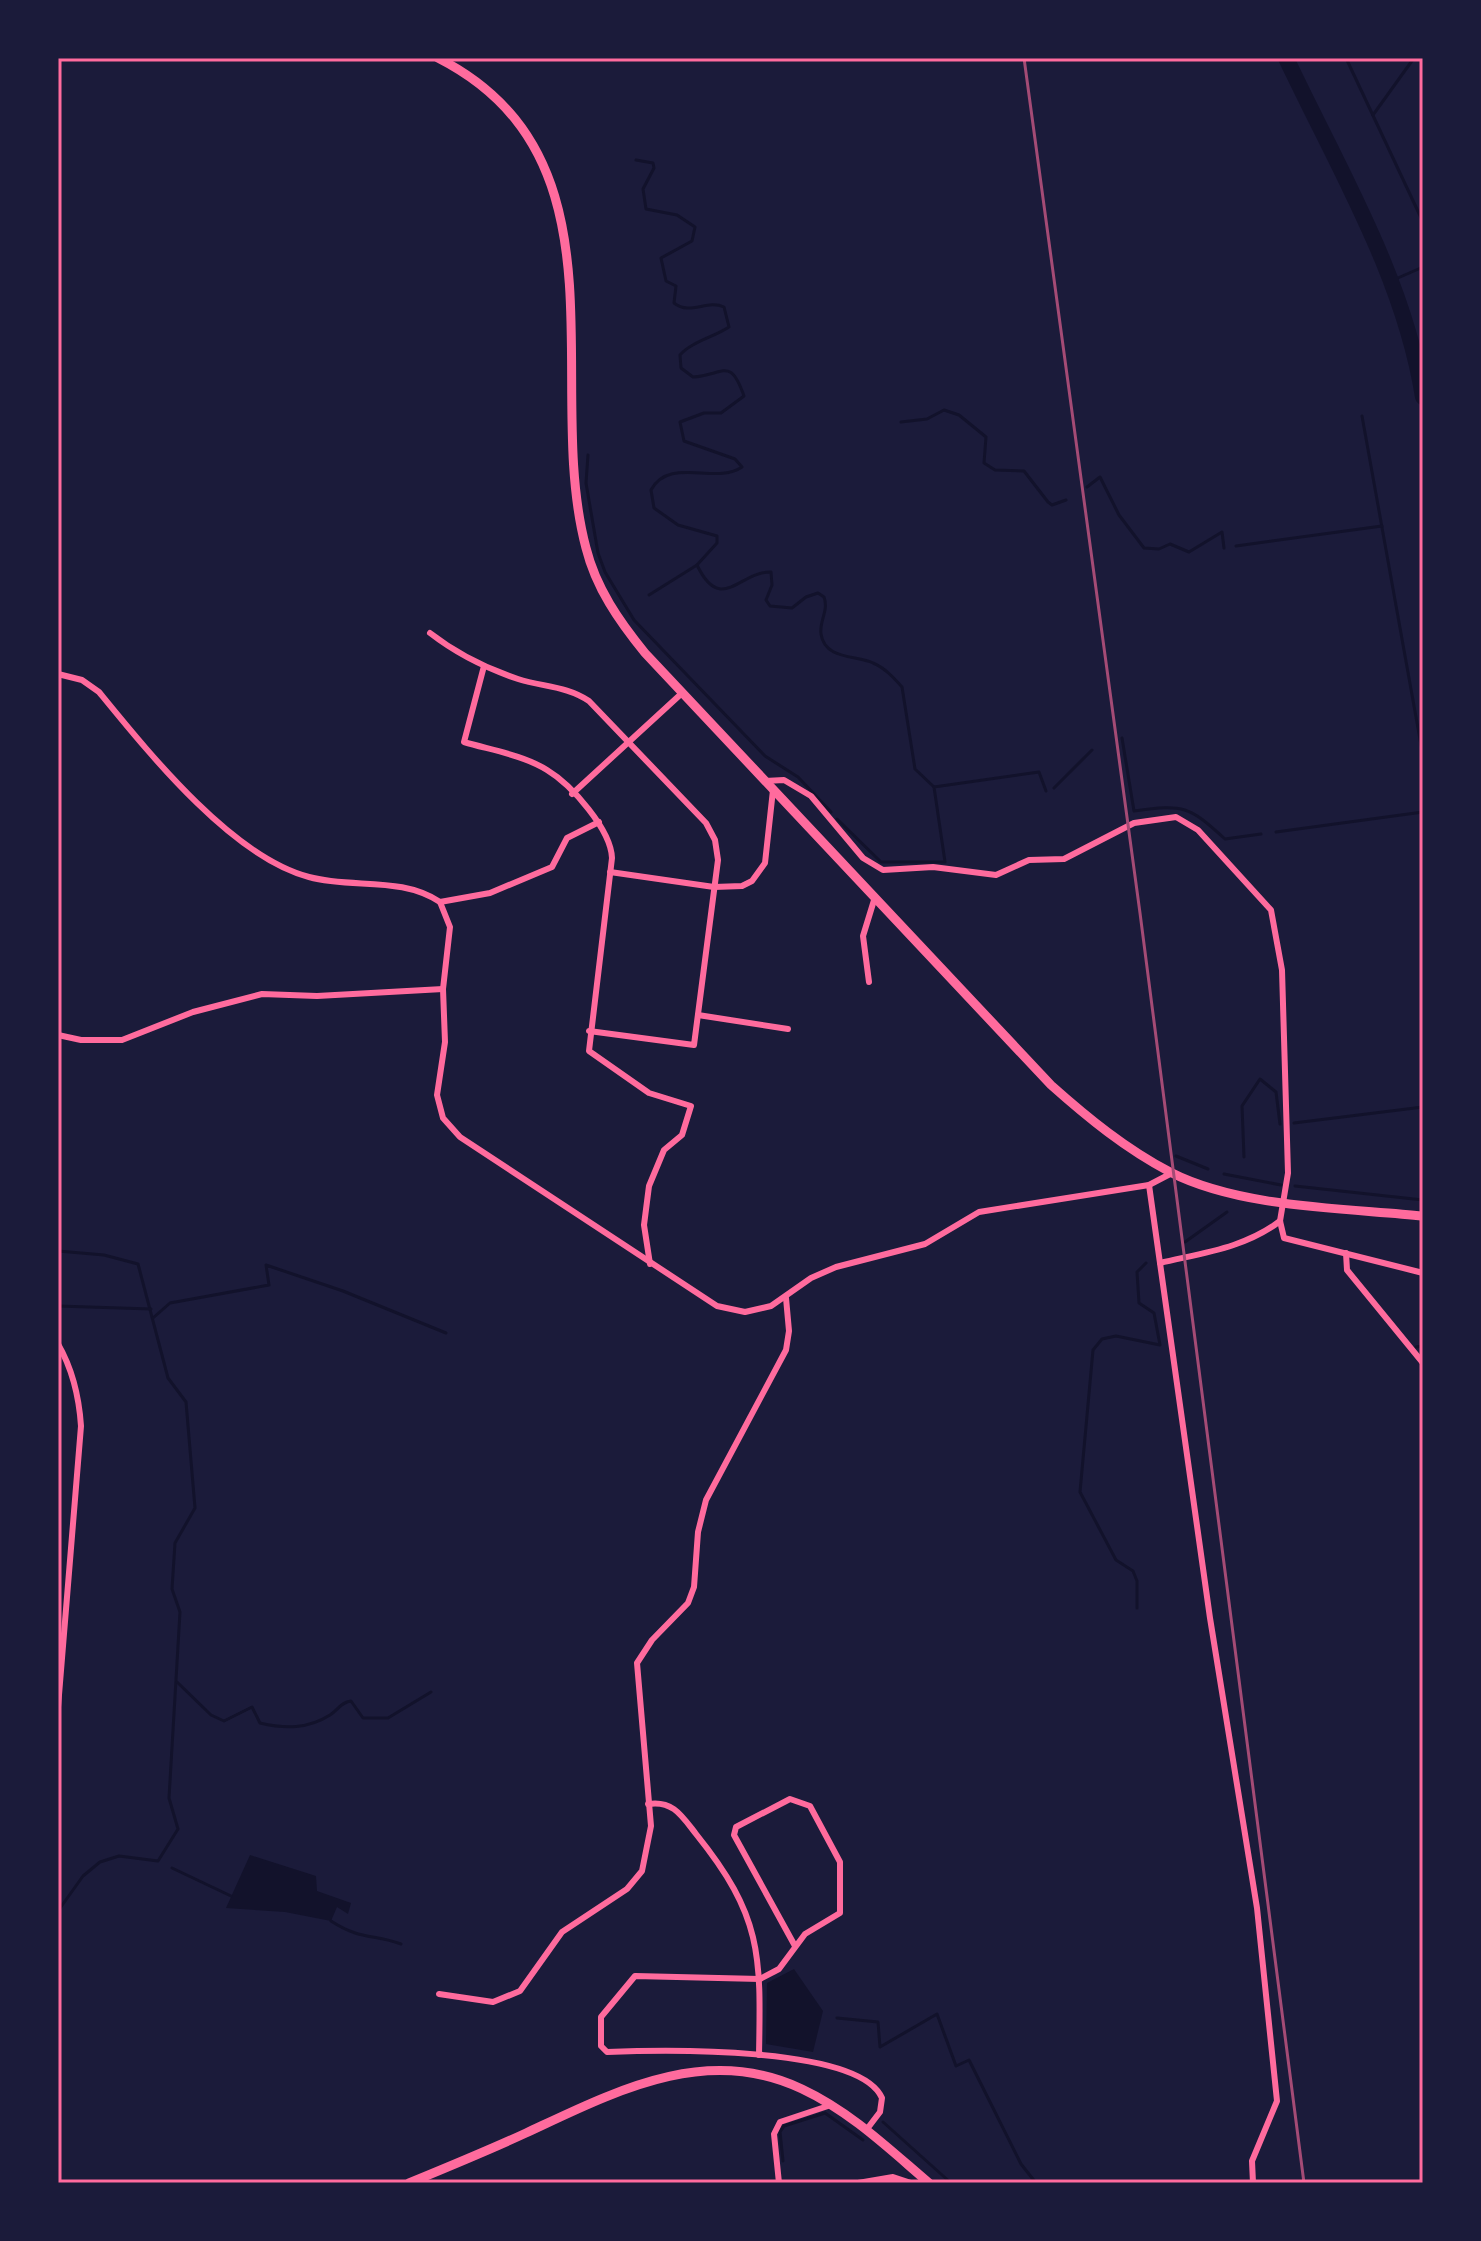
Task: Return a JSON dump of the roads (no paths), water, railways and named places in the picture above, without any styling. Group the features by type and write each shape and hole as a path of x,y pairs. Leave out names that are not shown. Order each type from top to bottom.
{"main road":[{"path":"438,58 463,71 512,117 526,138 550,188 563,233 571,285 575,484 586,552 617,617 681,694 1051,1085 1105,1131 1172,1173 1237,1193 1285,1202 1423,1216"},
{"path":"409,2183 435,2178 633,2084 682,2072 711,2069 753,2073 801,2088 867,2129 929,2183"}],"street":[{"path":"430,633 457,654 484,666 580,695 628,741 710,829 717,852 694,1045 589,1031"},
{"path":"484,666 464,742 549,771 599,822 611,848 589,1051 649,1093 691,1106 682,1135 664,1150 649,1186 644,1225 650,1264"},
{"path":"58,674 82,680 99,692 188,793 271,860 308,877 416,889 440,902 490,893 552,867 567,838 599,822"},
{"path":"572,794 681,694"},
{"path":"765,781 784,780 811,796 863,858 883,870 933,867 996,875 1029,860 1064,859 1115,829 1145,820 1176,817 1198,830 1271,910 1276,924 1282,970 1288,1173 1280,1221 1284,1238 1423,1273"},
{"path":"610,872 714,887 742,886 760,872 771,827 773,790"},
{"path":"869,982 863,936 875,897"},
{"path":"440,902 450,927 443,989 445,1042 437,1095 443,1118 460,1137 650,1264 704,1300 732,1311 756,1311 786,1298 811,1278 836,1267 925,1244 979,1212 1149,1185 1172,1173"},
{"path":"58,1035 81,1040 122,1040 193,1012 262,994 317,996 443,989"},
{"path":"698,1015 788,1029"},
{"path":"1149,1185 1210,1618 1257,1908 1277,2101 1252,2161 1253,2183"},
{"path":"1160,1263 1216,1252 1267,1231 1280,1221"},
{"path":"1346,1253 1347,1270 1423,1363"},
{"path":"439,1994 493,2002 520,1991 562,1932 636,1881 651,1842 637,1663 652,1640 688,1603 694,1587 698,1532 706,1500 786,1350 789,1331 786,1298"},
{"path":"58,1344 68,1362 79,1398 81,1426 58,1707"},
{"path":"1423,1505 1423,1513"},
{"path":"795,1946 734,1835 736,1827 790,1799 813,1810 837,1854 841,1882 840,1913 805,1934 779,1969 760,1979 635,1976 601,2017 601,2046 607,2052 717,2051 843,2069 873,2086 882,2098 867,2129"},
{"path":"648,1804 662,1802 675,1808 725,1869 750,1918 760,1979 759,2055"},
{"path":"779,2183 774,2134 780,2122 831,2105"},
{"path":"858,2183 893,2177 911,2183"}],"waterway":[{"path":"1286,58 1385,266 1414,352 1423,397"},
{"path":"1346,58 1423,222"},
{"path":"1373,115 1414,58"},
{"path":"636,160 653,163 654,168 643,189 646,209 677,215 695,227 692,241 661,258 666,281 676,286 674,303 686,308 724,307 729,327 685,350 680,355 681,368 693,377 730,372 744,396 721,413 704,413 680,422 684,441 735,459 742,467 731,472 669,475 659,480 651,490 654,508 678,525 717,536 717,543 697,565 714,587 731,587 760,573 771,572 772,585 766,600 770,606 792,608 806,597 818,593 824,597 821,629 824,642 835,652 877,665 902,687 915,769 934,787"},
{"path":"1391,281 1423,267"},
{"path":"901,422 927,419 944,410 959,415 986,437 984,463 995,470 1024,471 1052,505 1066,500"},
{"path":"1362,416 1423,756"},
{"path":"588,455 586,483 598,553 605,572 634,620 765,756 798,777 831,812"},
{"path":"1087,487 1100,477 1119,515 1144,548 1159,549 1170,544 1189,552 1222,532 1224,548"},
{"path":"1236,546 1382,526"},
{"path":"649,595 697,565"},
{"path":"1122,738 1134,811 1164,808 1185,810 1203,820 1225,839 1261,834"},
{"path":"1054,788 1092,750"},
{"path":"837,819 881,862 945,862 934,787 1039,772 1046,791"},
{"path":"1276,832 1423,812"},
{"path":"1244,1157 1242,1106 1260,1079 1276,1092 1280,1124"},
{"path":"1294,1123 1423,1107"},
{"path":"1176,1156 1208,1169"},
{"path":"1224,1174 1281,1185"},
{"path":"1295,1186 1423,1200"},
{"path":"1185,1242 1227,1212"},
{"path":"58,1251 104,1255 138,1264 168,1378 186,1402 195,1508 175,1543 172,1589 180,1612 169,1798 178,1829 158,1861 119,1856 100,1862 83,1876 58,1911"},
{"path":"1137,1608 1137,1581 1133,1571 1116,1560 1080,1492 1093,1350 1102,1339 1116,1336 1160,1345 1154,1313 1139,1303 1137,1272 1146,1263"},
{"path":"153,1318 170,1303 269,1285 266,1265 343,1291 446,1333"},
{"path":"58,1306 151,1309"},
{"path":"1416,1347 1423,1346"},
{"path":"177,1682 211,1715 224,1721 252,1707 260,1723 287,1727 322,1720 351,1701 363,1718 388,1718 431,1692"},
{"path":"172,1868 231,1896"},
{"path":"331,1921 359,1934 401,1944"},
{"path":"837,2018 878,2022 880,2047 937,2014 956,2066 969,2060 1021,2164 1036,2183"},
{"path":"783,2161 780,2132 784,2126 825,2113 863,2140"},
{"path":"883,2122 951,2183"}],"railway":[{"path":"1024,58 1140,913 1304,2183"}]}
